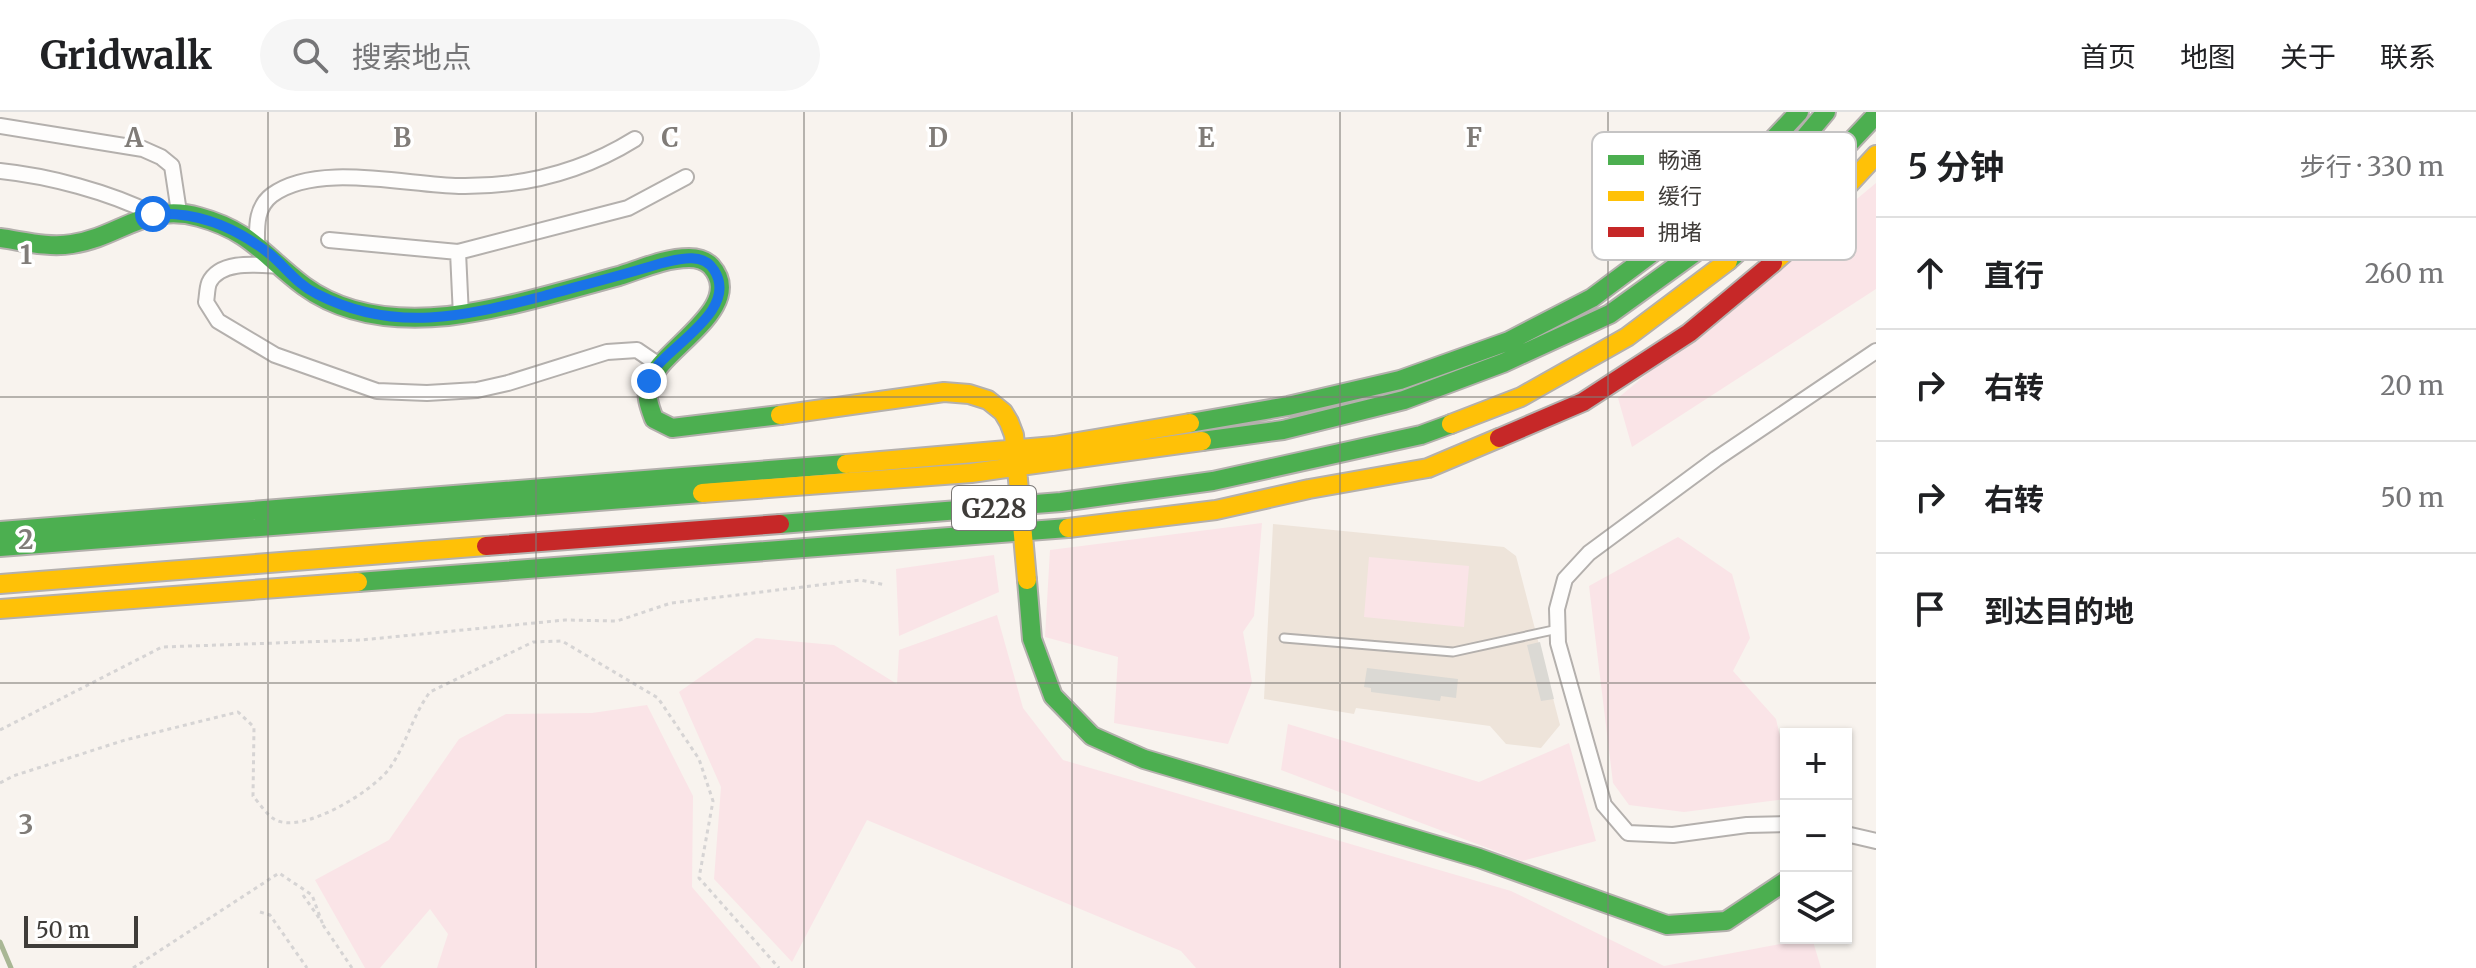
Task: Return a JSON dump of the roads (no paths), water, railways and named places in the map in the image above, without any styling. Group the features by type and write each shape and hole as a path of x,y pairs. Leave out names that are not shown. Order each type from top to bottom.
{"main road":[{"path":"1780,132 1799,112"},
{"name":"G228","path":"1809,132 1826,112"},
{"name":"G228","path":"1856,136 1876,115"},
{"path":"1856,177 1876,155"},
{"path":"0,238 71,244 92,239 153,214 179,212 225,225 257,246 316,294 366,312 411,319 461,316 683,258 704,260 716,273 720,290 718,300 685,341 659,365 649,381 647,402 654,419 672,428 944,392 967,392 990,400 1005,413 1014,435 1032,639 1053,696 1092,736 1144,759 1479,858 1667,925 1726,921 1780,886"},
{"path":"0,531 1016,458 1054,446 1288,406 1400,380 1509,341 1592,298 1643,260"},
{"name":"G228","path":"0,547 940,475 1016,458 1283,430 1404,400 1503,363 1610,314 1685,260"},
{"name":"G228","path":"0,584 1020,505 1213,481 1421,435 1521,397 1627,337 1729,260"},
{"path":"0,609 1023,533 1216,510 1309,489 1428,468 1583,402 1689,333 1776,260"},
{"path":"0,559 119,549 201,532"}],"street":[{"path":"0,126 143,149 161,157 172,166 179,212"},
{"path":"257,246 257,219 264,202 279,191 309,179 461,186 539,179 608,156 635,139"},
{"path":"0,171 30,174 133,204 153,214"},
{"path":"329,240 458,252 628,208 686,177"},
{"path":"458,252 461,316"},
{"path":"281,266 224,268 209,281 206,302 218,321 275,355 377,391 427,393 477,390 607,352 637,350 659,365"},
{"path":"1780,824 1747,825 1673,835 1628,833 1604,805 1558,643 1557,609 1565,579 1589,553 1716,459 1876,351"},
{"path":"1852,835 1876,841"}],"lane":[{"path":"1284,638 1453,652 1558,629"}],"waterway":[{"path":"0,942 11,968"}]}
